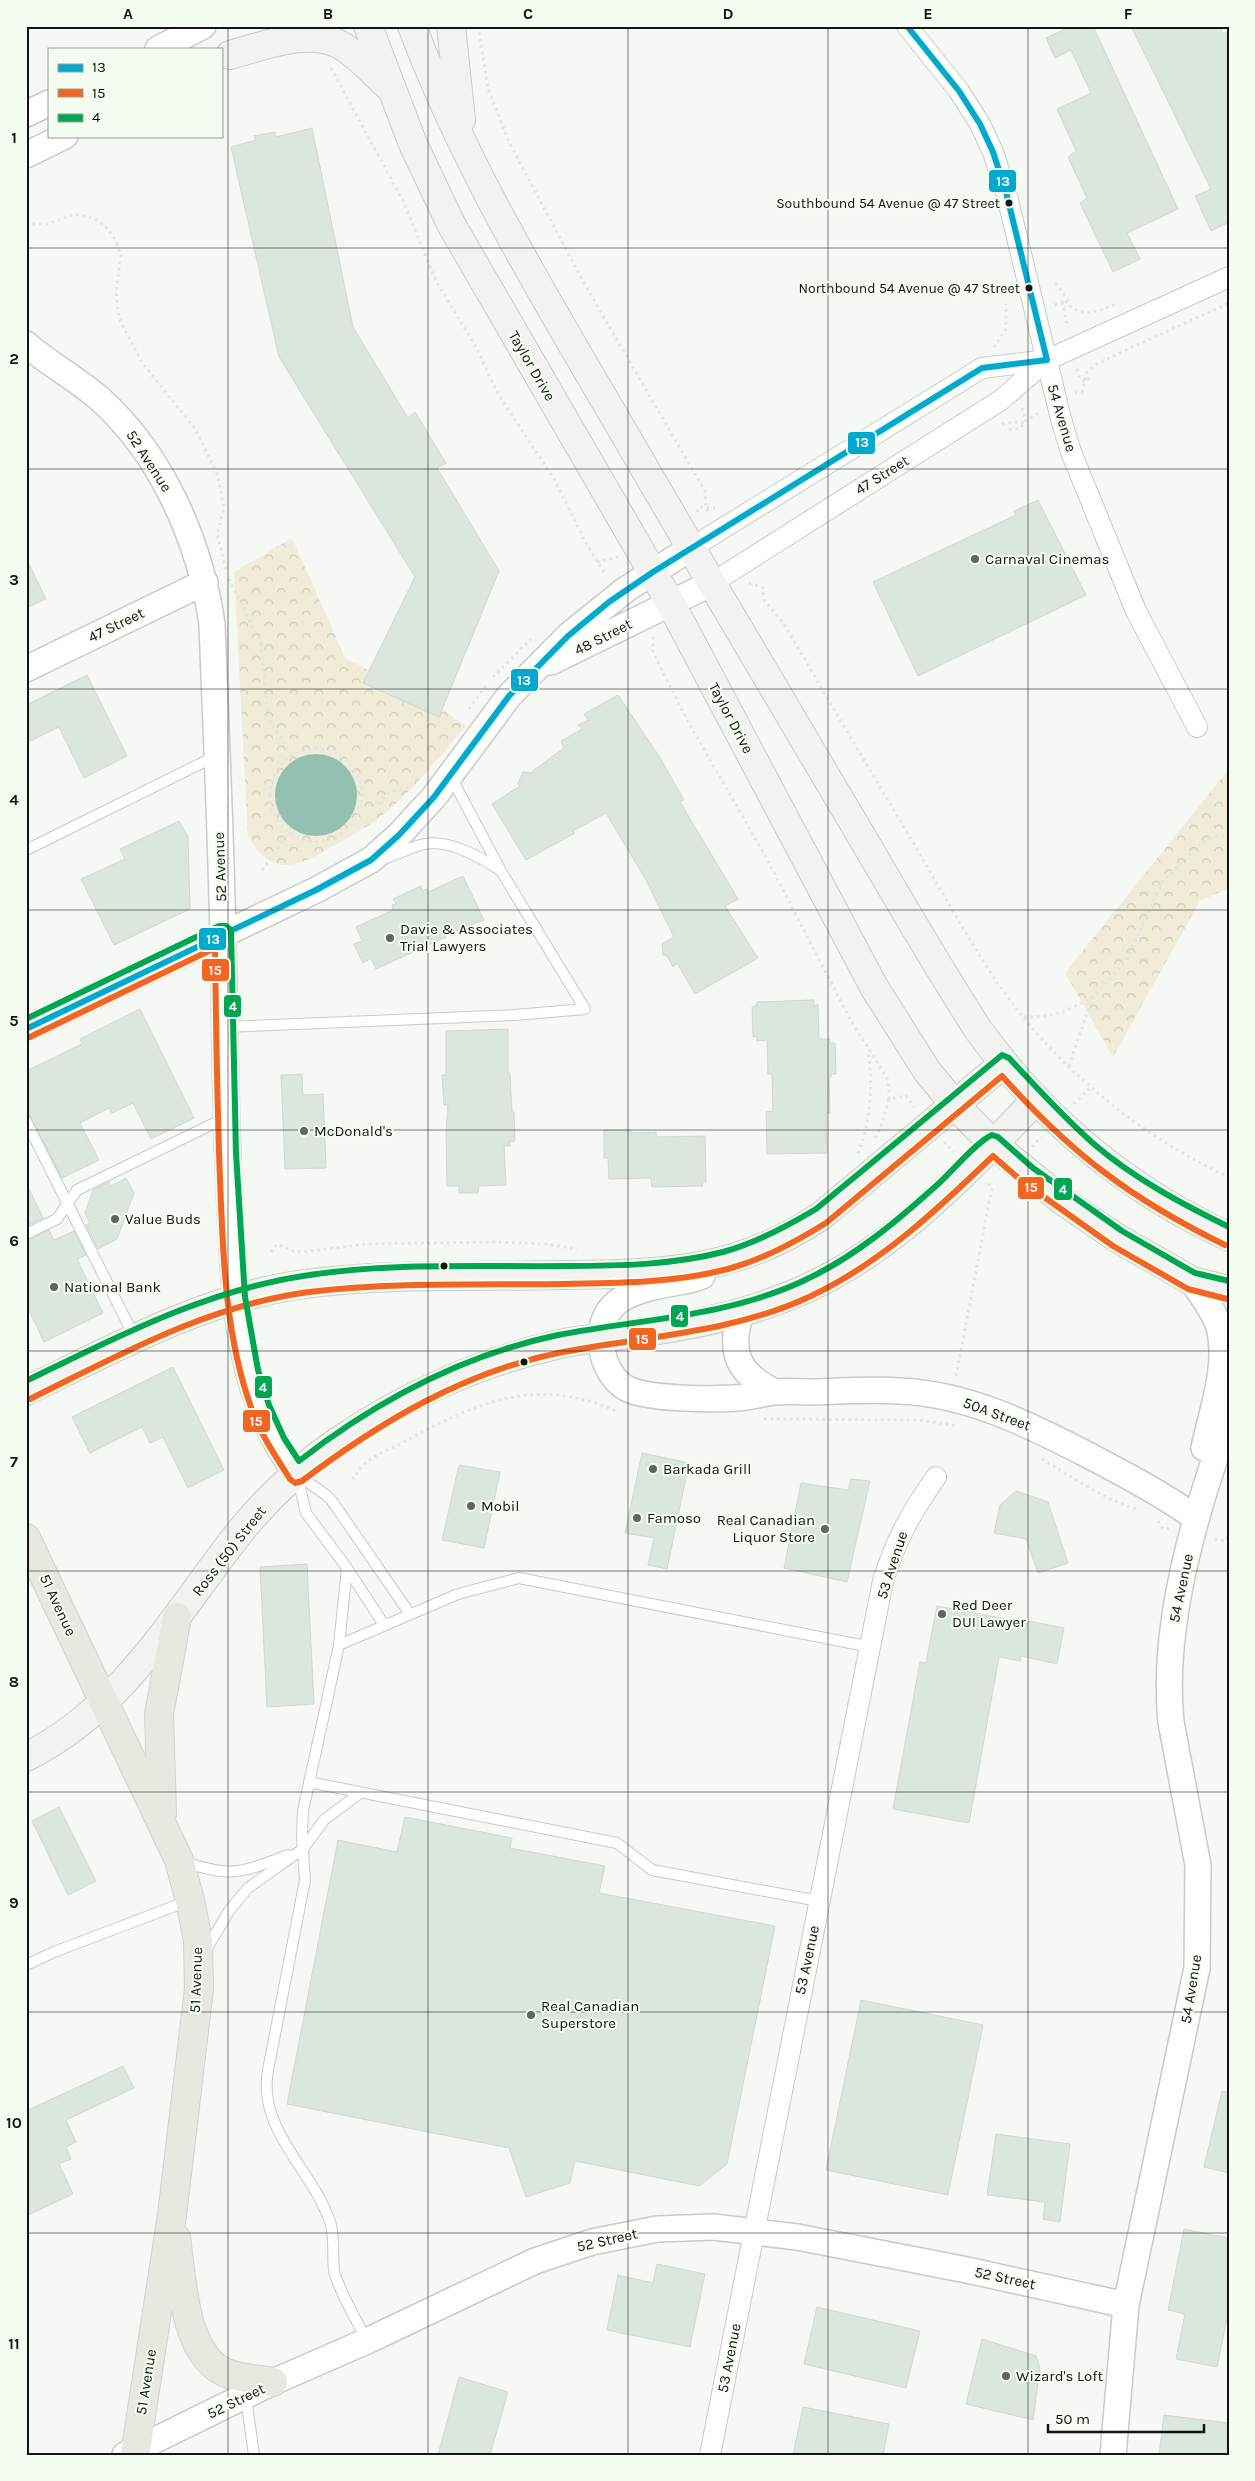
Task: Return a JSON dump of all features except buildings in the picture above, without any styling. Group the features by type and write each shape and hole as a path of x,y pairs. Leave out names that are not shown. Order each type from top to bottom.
{"main road":[{"name":"Taylor Drive","path":"368,26 413,144 450,224 671,604 874,987 927,1071 954,1104 993,1144 1028,1175 1110,1233 1192,1281 1229,1290"},
{"path":"412,26 463,141 547,300 691,548 953,990 1003,1064 1036,1100 1089,1151 1124,1177 1197,1222 1229,1237"},
{"path":"451,26 463,141"},
{"path":"226,57 304,38 322,40 347,50 392,90"},
{"path":"26,1390 178,1319 236,1299 304,1284 382,1278 652,1274 698,1268 736,1259 796,1233 822,1216 851,1194 928,1124 1003,1064"},
{"name":"Ross (50) Street","path":"26,1756 76,1726 103,1703 137,1668 240,1531 271,1497 340,1440 393,1408 461,1375 515,1355 558,1344 678,1327 741,1313 805,1290 843,1271 937,1199 1036,1100"},
{"name":"51 Avenue","path":"26,1538 32,1566 103,1703 179,1860 190,1900 198,1942 199,1989 172,2215 132,2453"},
{"path":"163,1826 158,1714 177,1617"},
{"path":"172,2215 195,2343 210,2362 224,2372 273,2382"}],"street":[{"path":"160,48 203,26"},
{"path":"226,57 288,26"},
{"name":"54 Avenue","path":"906,26 959,91 980,124 993,152 1006,192 1066,437 1136,611 1197,727"},
{"path":"26,114 48,103"},
{"path":"26,155 61,138"},
{"name":"47 Street","path":"712,583 1001,400 1047,360 1229,277"},
{"name":"52 Avenue","path":"26,344 100,400 140,443 178,507 205,582 212,624 223,934 226,1117 236,1299 252,1386 277,1445 297,1474"},
{"name":"47 Street","path":"691,548 982,368 1047,360"},
{"name":"48 Street","path":"26,1029 325,886 371,860 399,836 451,777 491,718 568,636 625,590 691,548"},
{"name":"47 Street","path":"26,669 205,582"},
{"name":"48 Street","path":"535,669 712,583"},
{"path":"600,1338 606,1316 611,1308 627,1294 694,1279 736,1259"},
{"path":"1192,1281 1210,1307 1218,1327 1222,1351 1221,1370 1200,1466 1202,1492"},
{"path":"741,1313 736,1329 735,1347 739,1359 755,1382 775,1392"},
{"name":"50A Street","path":"600,1338 603,1355 612,1376 625,1388 642,1395 665,1397 745,1397 775,1392 901,1391 951,1398 1003,1414 1030,1425 1160,1493 1196,1518"},
{"path":"1202,1492 1229,1418"},
{"name":"53 Avenue","path":"710,2455 883,1581 894,1548 909,1516 936,1477"},
{"name":"54 Avenue","path":"1113,2455 1126,2305 1197,1968 1198,1865 1176,1756 1168,1700 1171,1639 1202,1492"},
{"name":"52 Street","path":"132,2453 273,2382 367,2341 535,2262 592,2242 657,2229 689,2226 754,2231 797,2237 958,2268 1126,2305"}],"lane":[{"path":"26,850 216,756"},
{"path":"225,1027 505,1016 585,1009 501,871 451,777"},
{"path":"371,860 394,856 418,845 436,844 467,851 501,871"},
{"path":"26,1234 57,1219 68,1206 77,1190 226,1117"},
{"path":"26,1121 135,1339"},
{"path":"297,1474 306,1513 384,1625"},
{"path":"297,1474 332,1501 410,1614"},
{"path":"346,1568 345,1602 338,1645 302,1811 305,1880 268,2070 267,2088 274,2121 287,2149 318,2197 330,2221 334,2235 335,2275 367,2341"},
{"path":"338,1645 458,1594 519,1578 871,1647"},
{"path":"309,1782 617,1843 652,1870 819,1901"},
{"path":"199,1962 217,1930 248,1888 303,1849 324,1820 360,1793"},
{"path":"179,1860 209,1870 235,1872 252,1868 303,1849"},
{"path":"26,1965 54,1952 190,1900"},
{"path":"246,2396 254,2455"}],"path":[{"path":"478,26 488,89 509,142 581,278 705,491 707,510 699,507 699,511"},
{"path":"330,63 406,207 436,281 476,347 498,394 554,479 597,562 605,575 611,576"},
{"path":"26,224 47,224 67,215 83,215 104,225 119,246 121,255 116,298 119,318 142,363 194,427 217,473 224,508 217,534 229,581 251,620 261,644 268,718 292,756"},
{"path":"1056,282 1068,300 1064,302 1076,311 1090,313 1123,301"},
{"path":"1076,393 1082,392 1087,372 1098,363 1229,303"},
{"path":"992,348 1006,329 1006,304"},
{"path":"1085,382 1092,376"},
{"path":"1080,378 1085,382"},
{"path":"1009,430 1021,428 1024,422 1014,422"},
{"path":"597,562 621,556"},
{"path":"757,586 763,588 764,600 784,624 982,959 1023,1017 1091,1087 1163,1141 1229,1177"},
{"path":"654,640 653,652 682,709 767,859 815,956 867,1048 887,1078 889,1099 881,1126 873,1142"},
{"path":"316,749 330,751 343,757 353,767 360,782 362,797 359,813 350,826 338,836 322,841 307,840 289,832 280,824 272,810 270,796 272,782 278,769 292,756 301,751 316,749"},
{"path":"262,870 289,832"},
{"path":"1023,1017 1055,1016 1092,998 1126,961 1162,881 1198,846 1210,838 1229,835"},
{"path":"1069,1066 1092,998"},
{"path":"865,1151 854,1161 862,1142 868,1110 870,1079 867,1048"},
{"path":"889,1099 906,1096 928,1124 969,1167 992,1187 946,1424"},
{"path":"271,1252 277,1244 293,1251 304,1252 366,1244 494,1242 546,1244 581,1250"},
{"path":"352,1478 355,1478 361,1465 454,1414 498,1400 544,1395 571,1396 591,1400 623,1414"},
{"path":"759,1418 920,1420 962,1427"},
{"path":"1040,1458 1098,1492 1124,1505 1142,1511"},
{"path":"1157,1519 1163,1529 1169,1528"},
{"path":"1216,1539 1226,1541 1229,1532"}],"green space":[{"path":"292,538 345,658 429,701 466,726 389,810 357,832 312,858 289,865 278,864 267,859 257,850 248,836 234,572"},
{"path":"1229,769 1229,888 1200,901 1113,1057 1065,973"}],"shaded area":[{"path":"316,754 332,757 345,766 354,779 357,795 354,811 345,824 332,833 316,836 300,833 287,824 278,811 275,795 278,779 287,766 300,757"}],"transit line":[{"name":"13","path":"907,26 959,91 980,124 993,152 1006,192 1047,360"},
{"name":"13","path":"26,1029 316,890 371,860 399,835 434,797 509,696 568,636 609,602 653,572 982,368 1047,360"},
{"name":"4","path":"26,1019 219,926 226,926 231,930 236,1153 245,1297 258,1370 269,1405 284,1438 299,1461 328,1439 389,1400 421,1383 488,1355 558,1335 713,1310 774,1293 803,1281 839,1262 873,1238 906,1212 937,1185 971,1151 992,1135 998,1137 1033,1168 1122,1231 1195,1273 1229,1281"},
{"name":"15","path":"30,1037 215,948 221,1208 224,1266 231,1325 236,1354 252,1410 274,1454 290,1479 295,1483 302,1481 393,1419 425,1401 492,1372 563,1352 720,1326 751,1318 811,1296 861,1268 908,1234 993,1156 1023,1182 1113,1246 1188,1289 1227,1299"},
{"name":"4","path":"26,1381 127,1333 195,1304 266,1283 335,1272 401,1267 645,1264 684,1260 723,1252 747,1244 771,1234 816,1209 1002,1055 1009,1058 1072,1124 1110,1157 1159,1190 1229,1227"},
{"name":"15","path":"30,1399 131,1349 200,1320 236,1308 309,1292 372,1287 584,1284 667,1280 708,1274 741,1265 779,1249 826,1223 1002,1076 1053,1129 1104,1173 1160,1210 1225,1245"}],"place":[{"name":"Southbound 54 Avenue @ 47 Street","path":"1009,203"},
{"name":"Northbound 54 Avenue @ 47 Street","path":"1029,288"},
{"name":"Carnaval Cinemas","path":"975,559"},
{"name":"Davie & Associates Trial Lawyers","path":"390,938"},
{"name":"McDonald's","path":"304,1131"},
{"name":"Value Buds","path":"115,1219"},
{"name":"National Bank","path":"54,1287"},
{"name":"Barkada Grill","path":"653,1469"},
{"name":"Mobil","path":"471,1506"},
{"name":"Famoso","path":"637,1518"},
{"name":"Real Canadian Liquor Store","path":"825,1529"},
{"name":"Red Deer DUI Lawyer","path":"942,1614"},
{"name":"Real Canadian Superstore","path":"531,2015"},
{"name":"Wizard's Loft","path":"1006,2376"}]}
